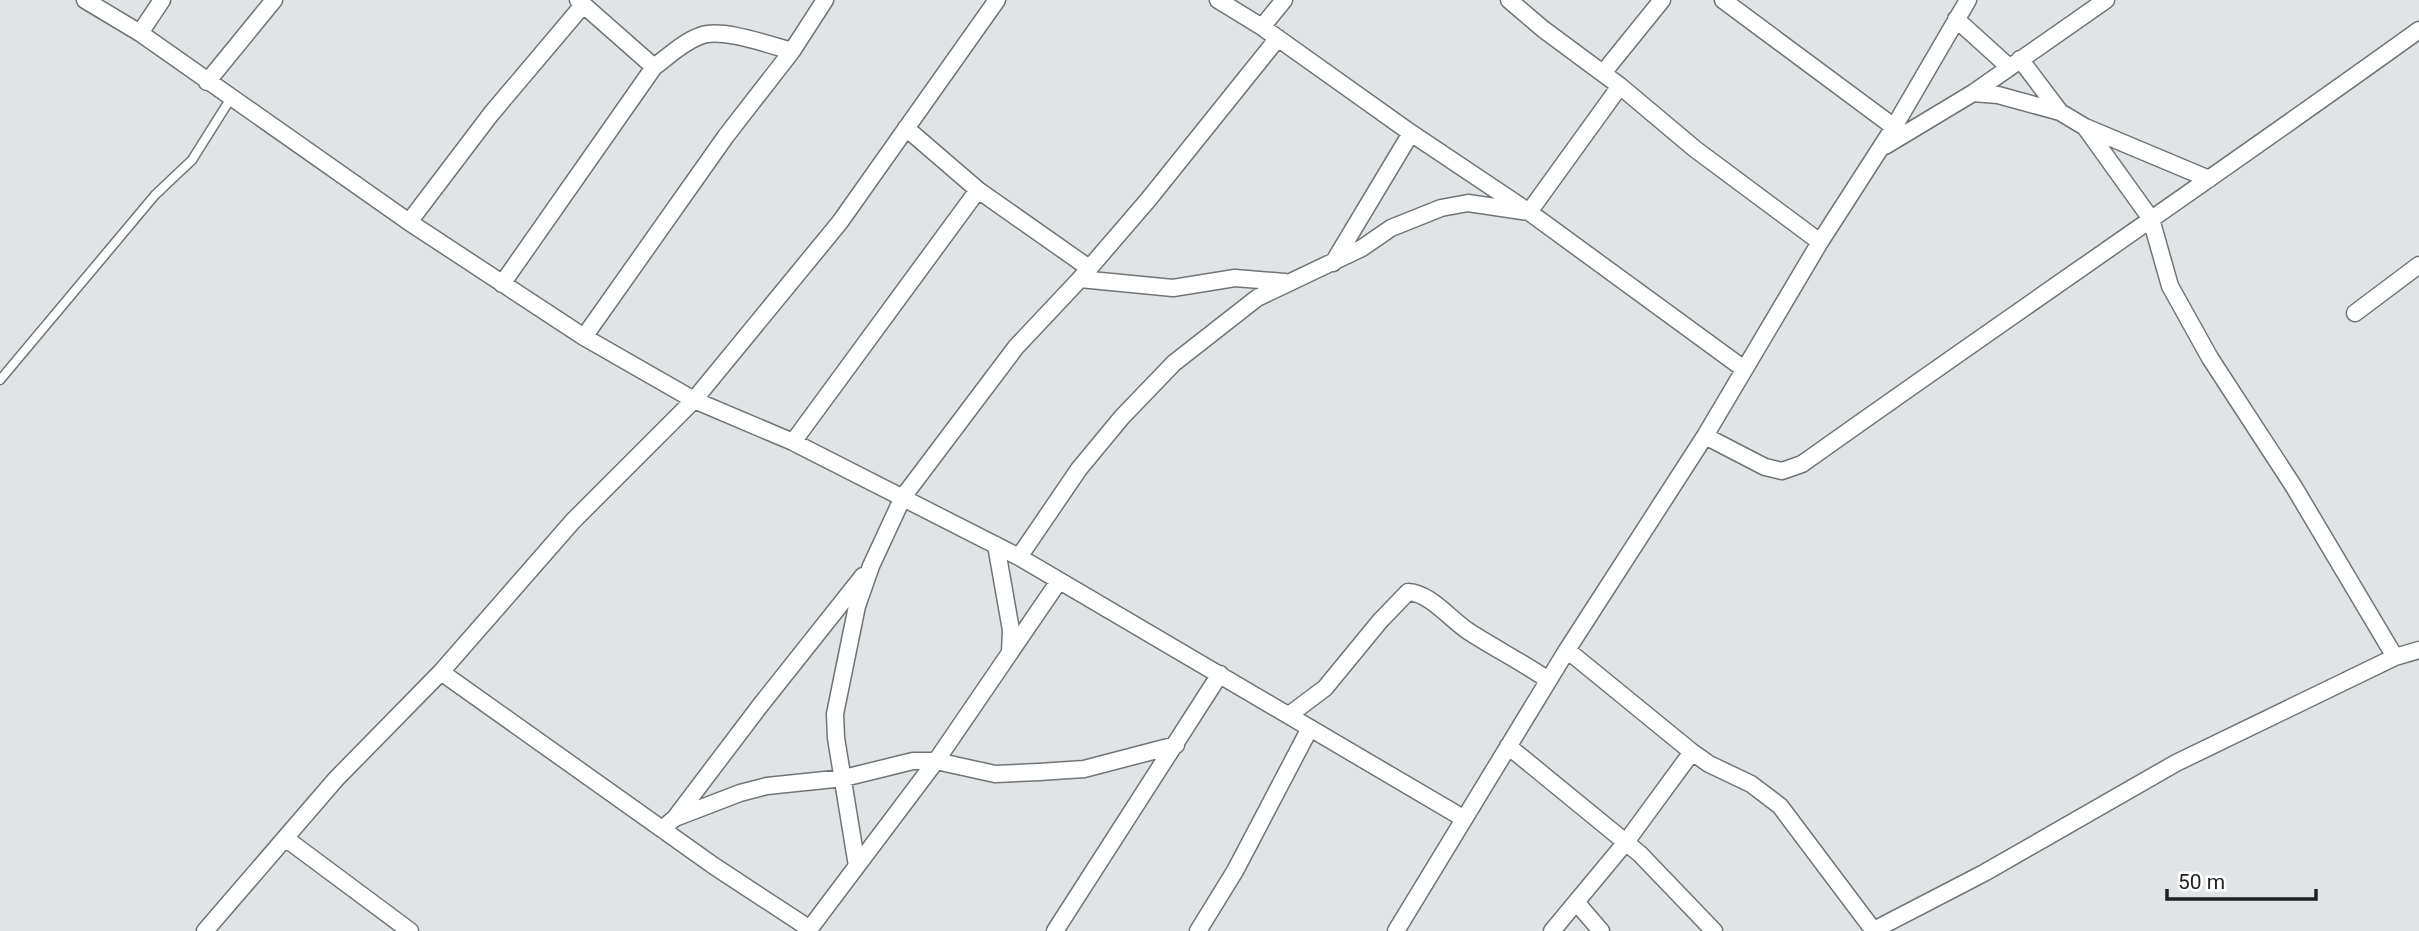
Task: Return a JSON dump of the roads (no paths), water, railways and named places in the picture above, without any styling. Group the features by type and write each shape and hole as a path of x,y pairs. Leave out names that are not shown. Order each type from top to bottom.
{"street":[{"path":"85,0 140,33 206,82 409,222 584,337 694,400 793,442 1019,557 1463,818"},
{"path":"140,33 162,0"},
{"path":"206,82 274,0"},
{"path":"584,337 726,136 792,51 825,0"},
{"path":"205,931 336,779 441,671 573,521 694,400 840,222 997,0"},
{"path":"1218,0 1262,27 1411,133 1529,212 1744,369"},
{"path":"1262,27 1284,0"},
{"path":"1508,0 1620,86 1695,149 1820,242"},
{"path":"1603,73 1662,0"},
{"path":"1723,0 1894,127"},
{"path":"1396,931 1567,650 1705,436 1820,242 1894,127 1968,0"},
{"path":"1880,149 1973,93 2106,0"},
{"path":"409,222 580,2 654,67"},
{"path":"1956,19 2015,63 2060,112"},
{"path":"1705,436 1765,467 1782,471 1802,464 2419,30"},
{"path":"502,284 654,67 702,34 727,35 792,51"},
{"path":"857,866 836,738 835,714 857,606 871,566 903,497 1016,347 1084,274 1147,200 1278,38"},
{"path":"1529,212 1620,86"},
{"path":"1973,93 1998,95 2060,112 2085,127 2209,179"},
{"path":"2085,127 2151,219 2170,286 2210,358 2294,487 2395,657"},
{"path":"906,128 978,190 1084,274 1172,288 1235,278 1288,282"},
{"path":"1333,263 1411,133"},
{"path":"793,442 978,190"},
{"path":"1019,557 1079,469 1122,417 1174,363 1257,298 1362,248 1391,228 1441,208 1468,203 1529,212"},
{"path":"2355,313 2419,265"},
{"path":"996,545 1011,630 1010,654"},
{"path":"668,823 871,566"},
{"path":"441,671 668,823 809,930 936,761 1059,581"},
{"path":"1289,715 1325,688 1380,621 1408,592 1426,598 1467,631 1549,680"},
{"path":"1567,650 1692,752 1709,764 1751,784 1780,806 1873,931 1984,873 2176,763 2395,657 2419,650"},
{"path":"1055,931 1220,674"},
{"path":"1198,931 1235,871 1310,728"},
{"path":"668,823 740,793 767,786 844,778 913,761 936,761 995,774 1039,772 1084,769 1175,745"},
{"path":"1508,746 1626,842 1714,931"},
{"path":"1552,931 1626,842 1692,752"},
{"path":"285,838 404,930"},
{"path":"1576,902 1601,931"}],"lane":[{"path":"0,380 155,195 192,160 230,98"}]}
